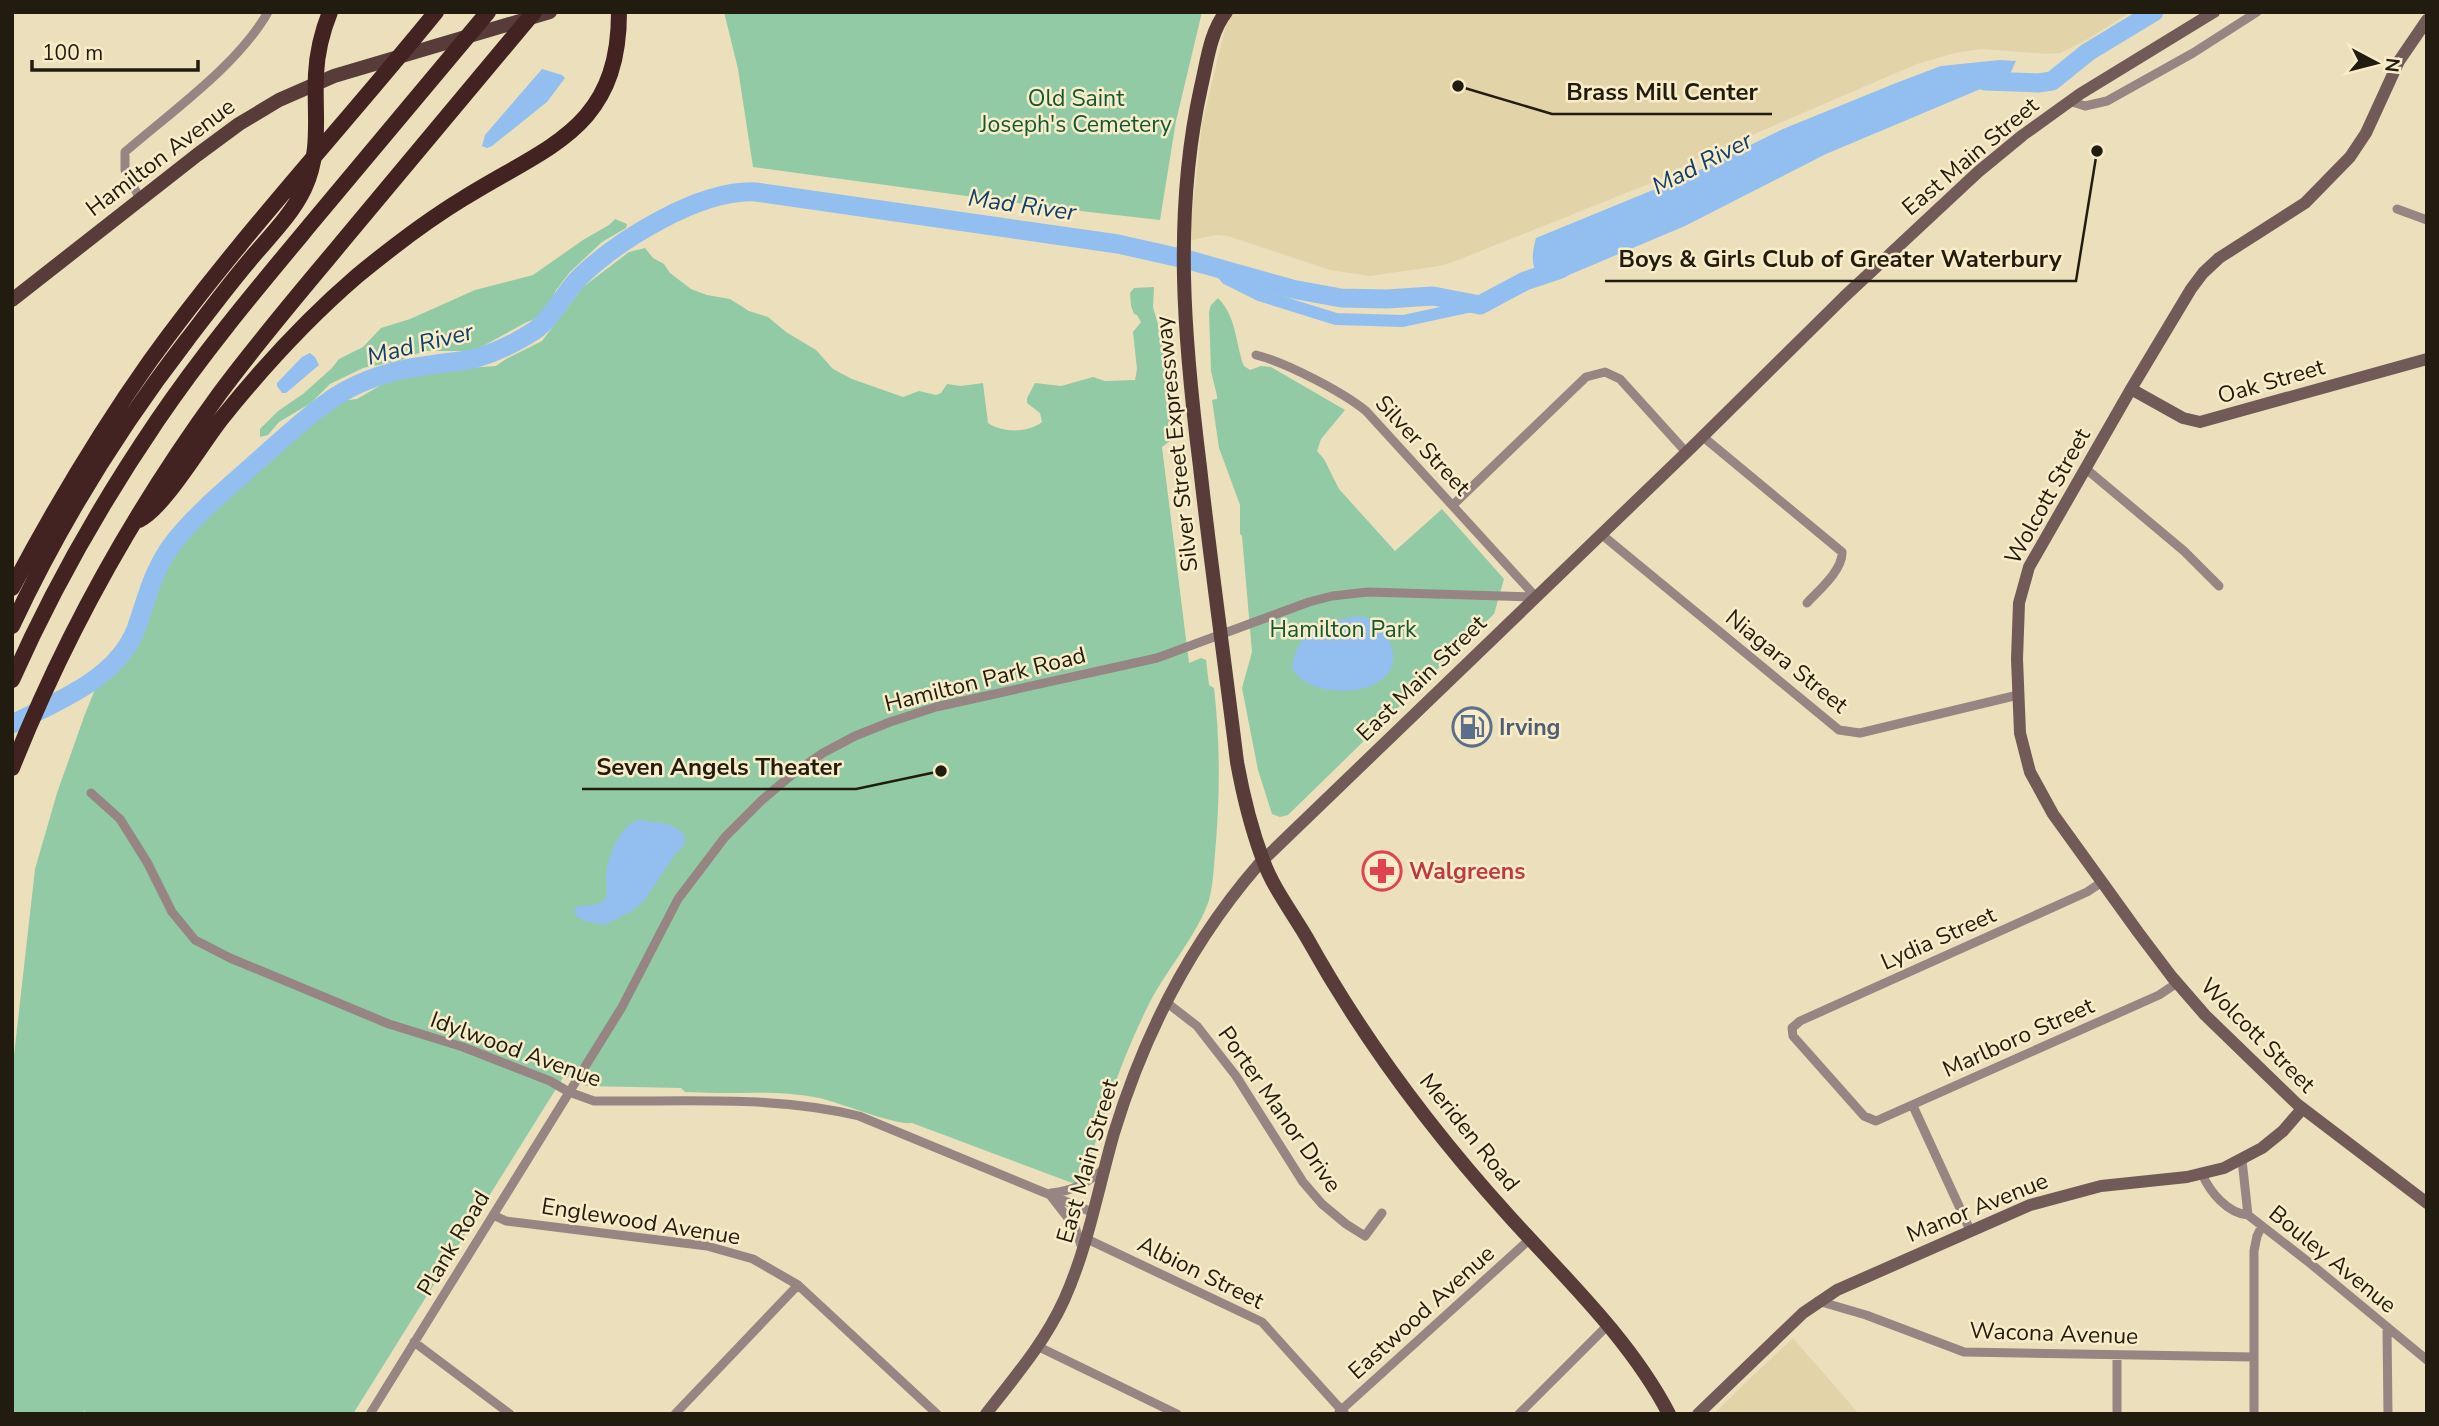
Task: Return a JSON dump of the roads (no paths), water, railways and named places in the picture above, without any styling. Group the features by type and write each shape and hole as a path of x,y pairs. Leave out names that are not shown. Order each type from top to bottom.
{"highway":[{"path":"12,626 68,520 130,421 184,344 296,204 308,179 315,151 318,125 318,55 330,12"},
{"path":"12,587 88,454 162,345 219,272 436,12"},
{"path":"12,680 74,557 118,481 158,420 239,311 488,12"},
{"path":"14,763 82,617 134,523 183,445 244,361 534,12"},
{"path":"134,523 156,509 197,450 243,392 289,340 333,297 423,225 562,139 585,119 598,102 612,73 618,45 619,12"}],"main road":[{"name":"Hamilton Avenue","path":"12,300 239,124 279,100 316,83 367,66 550,12"},
{"name":"East Main Street","path":"986,1414 1038,1346 1063,1302 1085,1245 1135,1071 1166,1002 1202,940 1237,890 1263,860 1827,313 1951,197 2023,135 2069,102 2214,12"},
{"name":"Silver Street Expressway","path":"1220,15 1202,84 1190,147 1183,242 1183,286 1191,393 1241,784 1263,860"},
{"name":"Wolcott Street","path":"2425,25 2399,61 2366,133 2350,157 2305,203 2208,267 2191,289 2034,557 2022,586 2017,627 2022,742 2030,772 2053,814 2177,983 2212,1022 2302,1109 2427,1203"},
{"name":"Oak Street","path":"2131,389 2183,418 2194,422 2206,421 2427,359"},
{"name":"Meriden Road","path":"1263,860 1273,883 1320,963 1420,1111 1453,1153 1607,1326 1645,1375 1669,1414"},
{"name":"Manor Avenue","path":"1698,1414 1786,1329 1818,1301 1837,1290 2018,1209 2079,1191 2202,1174 2242,1160 2283,1131 2302,1109"}],"street":[{"path":"140,200 125,170 125,152 221,69 261,24 268,12"},
{"name":"East Main Street","path":"2069,102 2090,106 2118,96 2257,12"},
{"path":"2398,209 2427,220"},
{"name":"Silver Street","path":"1256,355 1275,360 1359,405 1382,426 1536,597"},
{"path":"1453,505 1586,377 1605,372 1620,379 1686,452"},
{"path":"1702,436 1842,552 1842,558 1834,571 1807,603"},
{"path":"2085,468 2184,551 2219,586"},
{"name":"Niagara Street","path":"1601,534 1839,730 1860,733 2018,695"},
{"name":"Hamilton Park Road","path":"569,1092 626,1000 670,913 698,870 737,823 762,800 795,772 839,744 926,710 1157,658 1332,596 1382,592 1536,597"},
{"name":"Idylwood Avenue","path":"91,793 120,819 147,862 172,912 195,940 230,958 389,1024 463,1047 594,1101 787,1103 823,1107 859,1116 1094,1213"},
{"name":"Lydia Street","path":"1872,1121 1864,1116 1795,1040 1791,1030 1800,1021 2087,892 2102,882"},
{"name":"Marlboro Street","path":"1872,1121 1881,1120 2160,995 2177,983"},
{"name":"Porter Manor Drive","path":"1166,1002 1197,1026 1236,1076 1303,1182 1321,1204 1365,1236 1382,1213"},
{"name":"Plank Road","path":"370,1414 569,1092"},
{"path":"1913,1105 1970,1230"},
{"name":"Bouley Avenue","path":"2242,1160 2248,1215"},
{"path":"1049,1194 1083,1186 1105,1168"},
{"name":"Bouley Avenue","path":"2202,1174 2213,1194 2238,1213 2248,1215 2427,1360"},
{"name":"Idylwood Avenue","path":"1049,1194 1075,1227 1085,1245"},
{"name":"Englewood Avenue","path":"493,1214 506,1221 729,1251 753,1258 798,1285 936,1414"},
{"path":"2254,1414 2255,1251 2257,1236 2262,1226"},
{"name":"Eastwood Avenue","path":"1341,1412 1530,1239"},
{"name":"Albion Street","path":"1085,1245 1262,1322 1341,1412"},
{"path":"675,1414 798,1285"},
{"name":"Wacona Avenue","path":"1818,1301 1866,1315 1965,1352 2254,1357"},
{"path":"1519,1414 1607,1326"},
{"path":"2387,1328 2388,1414"},
{"path":"414,1342 510,1414"},
{"path":"1038,1346 1177,1414"},
{"path":"2117,1355 2117,1414"}],"water":[{"path":"2016,61 2010,74 2010,85 1990,85 1826,154 1685,226 1557,280 1544,280 1536,271 1533,255 1536,238 1687,176 1783,129 1896,83 1941,66"},
{"path":"542,69 565,78 547,102 492,146 482,146 485,135"},
{"path":"310,353 319,365 286,393 282,393 277,383 302,357"},
{"path":"1359,616 1376,621 1391,646 1392,665 1382,679 1366,688 1345,691 1323,689 1304,681 1292,668 1300,644 1315,629 1325,624"},
{"path":"640,820 667,824 678,829 685,836 684,845 644,901 632,911 605,925 585,921 575,915 574,909 597,904 606,898 607,870 612,852 626,828"}],"waterway":[{"name":"Mad River","path":"1985,81 2052,81 2088,52 2154,12"},
{"name":"Mad River","path":"12,724 83,687 115,662 136,629 156,573 174,542 215,499 322,406 334,397 373,378 415,367 477,358 514,343 541,326 579,278 615,248 661,220 710,199 734,193 756,192 1118,244 1189,260 1292,289 1341,298 1433,296 1480,305 1525,281 1561,269"},
{"path":"1216,266 1227,279 1259,295 1336,319 1403,321 1477,305"}],"place":[{"name":"Brass Mill Center","path":"1458,86"},
{"name":"Boys & Girls Club of Greater Waterbury","path":"2097,151"},
{"name":"Irving","path":"1472,727"},
{"name":"Seven Angels Theater","path":"941,771"},
{"name":"Walgreens","path":"1382,871"}],"park label":[{"name":"Old Saint Joseph's Cemetery","path":"1076,111"},
{"name":"Hamilton Park","path":"1343,629"}]}
